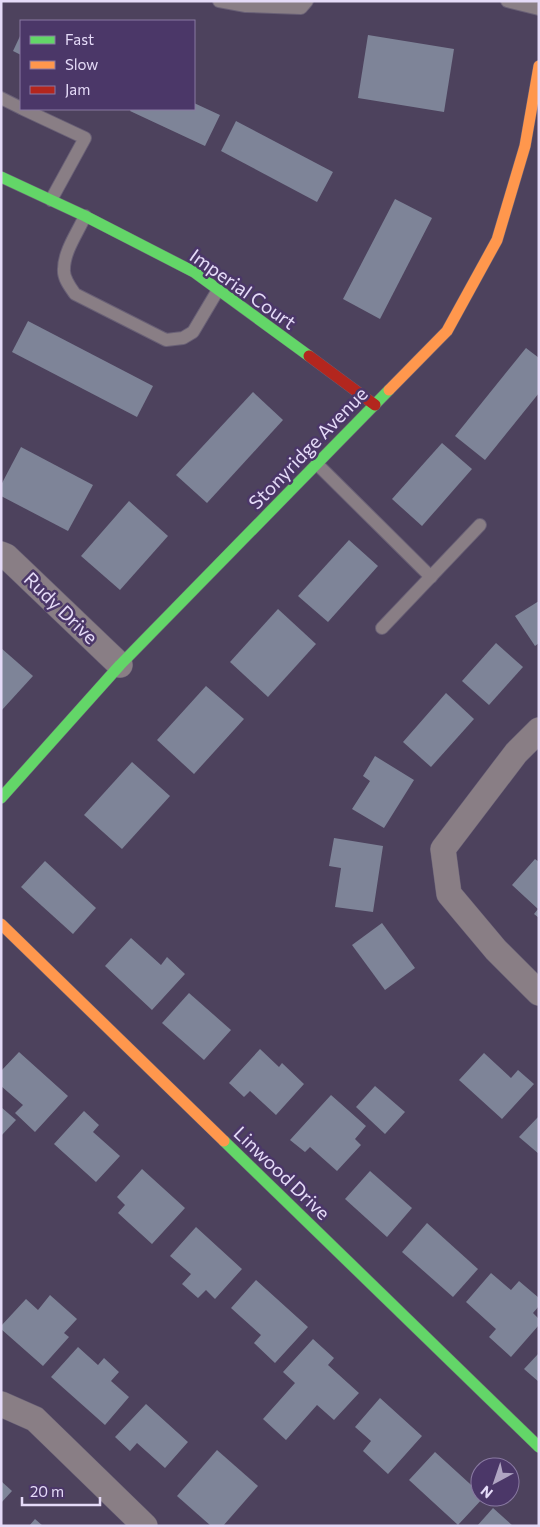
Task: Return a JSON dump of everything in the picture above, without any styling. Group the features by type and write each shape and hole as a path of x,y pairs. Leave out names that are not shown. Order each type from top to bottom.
{"street":[{"name":"Stonyridge Avenue","path":"1,798 120,665 447,331 497,240 532,149 539,66"},
{"name":"Imperial Court","path":"1,178 85,216 194,272 375,405"},
{"name":"Rudy Drive","path":"1,554 6,556 120,665"},
{"path":"539,730 516,753 443,849 449,894 496,950 539,993"},
{"name":"Linwood Drive","path":"1,924 539,1447"},
{"path":"1,1404 35,1419 146,1526"}],"lane":[{"path":"218,1 246,6 301,8 307,1"},
{"path":"507,1 539,9"},
{"path":"1,98 20,107"},
{"path":"26,110 85,138 52,200"},
{"path":"85,216 67,253 63,270 68,284 75,294 166,340 183,338 193,332 218,290"},
{"path":"317,464 431,577"},
{"path":"382,628 480,525"}],"building":[{"path":"368,35 454,49 444,112 358,98"},
{"path":"20,36 20,54 13,51"},
{"path":"195,103 220,115 205,146 130,111 195,110"},
{"path":"236,121 333,172 317,202 221,151"},
{"path":"395,199 432,218 380,319 343,299"},
{"path":"28,321 153,386 137,417 12,352"},
{"path":"526,348 539,358 539,393 485,460 455,436"},
{"path":"253,392 283,420 207,503 176,475"},
{"path":"442,443 472,469 422,526 392,499"},
{"path":"21,447 93,485 68,531 1,496 1,485"},
{"path":"129,501 168,536 120,590 81,556"},
{"path":"349,540 378,566 328,622 298,596"},
{"path":"539,601 539,643 535,646 515,616"},
{"path":"278,609 316,644 268,697 230,662"},
{"path":"496,643 523,667 489,705 462,681"},
{"path":"1,648 33,676 1,711"},
{"path":"206,686 244,719 194,774 157,740"},
{"path":"446,693 474,719 431,767 403,742"},
{"path":"375,756 414,780 384,828 352,809 370,781 363,776"},
{"path":"132,762 170,796 122,849 84,815"},
{"path":"334,838 383,846 373,912 335,907 341,868 329,866"},
{"path":"535,859 539,862 539,918 534,914 538,909 512,885"},
{"path":"45,861 96,908 73,934 21,887"},
{"path":"382,923 415,968 385,990 352,945"},
{"path":"131,938 161,965 167,957 185,974 152,1010 105,966"},
{"path":"189,993 231,1030 204,1060 162,1023"},
{"path":"260,1049 279,1067 282,1063 304,1084 276,1115 250,1091 244,1097 229,1083"},
{"path":"19,1052 68,1096 35,1132 15,1113 23,1105 1,1086 1,1071"},
{"path":"484,1053 511,1078 518,1070 534,1084 502,1119 459,1080"},
{"path":"375,1086 405,1112 385,1134 356,1107"},
{"path":"331,1095 366,1126 355,1139 361,1145 337,1171 310,1147 305,1152 290,1140"},
{"path":"1,1107 16,1120 1,1136"},
{"path":"84,1111 99,1125 93,1132 120,1156 96,1182 54,1144"},
{"path":"539,1116 539,1154 519,1137"},
{"path":"142,1169 185,1208 152,1244 118,1213 125,1205 117,1197"},
{"path":"370,1171 412,1208 387,1237 345,1199"},
{"path":"427,1223 478,1269 453,1297 402,1252"},
{"path":"196,1227 242,1269 215,1299 206,1290 198,1298 182,1284 191,1274 170,1256"},
{"path":"491,1273 511,1290 519,1281 539,1298 539,1306 533,1313 539,1319 539,1325 511,1357 489,1337 496,1329 466,1302"},
{"path":"256,1280 308,1327 275,1363 254,1343 261,1335 231,1308"},
{"path":"50,1295 77,1319 64,1333 69,1337 43,1366 1,1329 1,1326 26,1299 38,1310"},
{"path":"313,1339 334,1358 328,1365 359,1393 334,1420 317,1405 286,1440 263,1419 295,1383 283,1372"},
{"path":"78,1347 98,1365 104,1358 119,1372 111,1381 129,1397 105,1425 51,1377"},
{"path":"539,1353 539,1382 524,1369"},
{"path":"380,1398 422,1436 388,1474 363,1451 371,1441 355,1427"},
{"path":"146,1404 188,1442 165,1468 137,1443 130,1451 115,1437"},
{"path":"217,1450 258,1486 223,1526 211,1526 177,1496"},
{"path":"435,1452 470,1484 470,1507 475,1507 458,1525 409,1480"},
{"path":"1,1481 12,1491 1,1503"},
{"path":"493,1508 513,1526 477,1526"},
{"path":"35,1519 43,1526 29,1526"}],"traffic: fast":[{"path":"1,177 85,216 194,272 309,356"},
{"path":"1,798 120,665 389,390"},
{"path":"224,1141 539,1447"}],"traffic: slow":[{"path":"389,390 447,331 497,240 525,146 539,66"},
{"path":"1,924 224,1141"}],"traffic: jam":[{"path":"309,356 375,405"}]}
